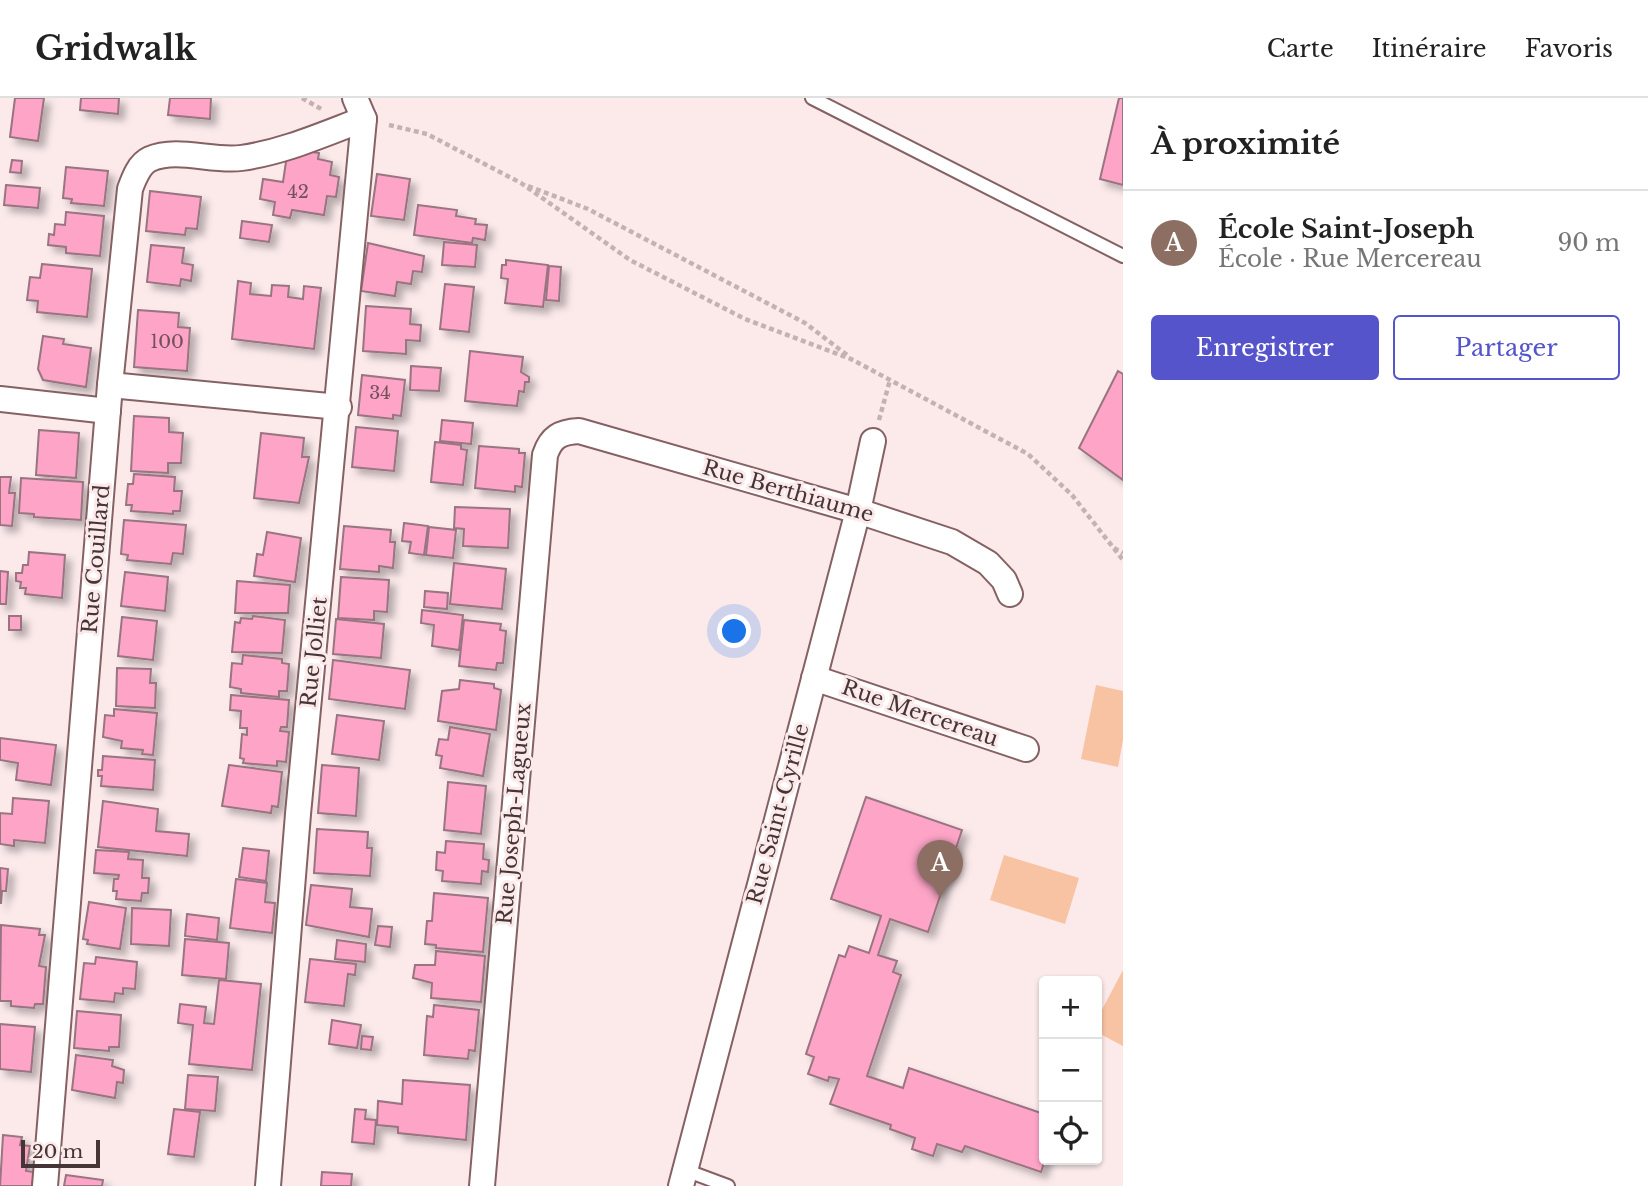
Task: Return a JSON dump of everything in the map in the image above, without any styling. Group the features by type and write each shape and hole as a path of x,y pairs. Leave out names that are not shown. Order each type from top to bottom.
{"street":[{"name":"Rue Couillard","path":"45,1186 110,385 130,189 138,170 148,159 164,155 238,159 276,151 359,109"},
{"name":"Rue Jolliet","path":"268,1186 298,814 339,407 359,109"},
{"path":"110,385 339,407"},
{"path":"0,399 108,411"},
{"name":"Rue Berthiaume","path":"549,443 556,435 579,431 858,510 952,542 988,563 1004,580 1010,594"},
{"name":"Rue Saint-Cyrille","path":"683,1178 858,510 873,441"},
{"name":"Rue Joseph-Lagueux","path":"482,1186 543,469 549,443"},
{"name":"Rue Mercereau","path":"814,678 1026,749"}],"lane":[{"path":"811,98 1123,256"},
{"path":"683,1178 728,1186"}],"path":[{"path":"302,98 329,114 359,109 427,134 521,183 588,209 805,323 851,359"},
{"path":"521,183 630,260 745,319 851,359 1028,454 1073,495 1123,560"},
{"path":"873,441 890,380"},
{"path":"1110,546 1123,553"}],"shaded area":[{"path":"1096,685 1123,691 1123,740 1118,767 1081,759"},
{"path":"1004,855 1079,878 1065,924 990,900"},
{"path":"1123,970 1123,1046 1102,1035 1102,1010"}],"building":[{"path":"15,98 44,98 38,141 10,137"},
{"path":"81,98 119,98 118,114 80,110"},
{"path":"170,98 211,98 210,119 168,115"},
{"path":"1119,98 1123,98 1123,185 1100,179"},
{"path":"299,150 319,153 318,159 332,162 330,175 339,177 336,197 327,196 324,215 292,210 290,218 273,215 275,202 260,199 263,179 283,182 287,155 299,157"},
{"path":"12,160 22,161 21,173 10,172"},
{"path":"66,167 108,171 104,206 71,203 72,199 63,198"},
{"path":"377,174 410,179 404,220 371,216"},
{"path":"6,185 40,188 38,208 4,205"},
{"path":"150,191 201,197 197,229 186,228 185,235 146,231"},
{"path":"418,205 457,210 456,216 476,219 475,224 487,225 485,240 473,238 472,243 414,235"},
{"path":"66,212 104,216 100,256 66,253 66,247 48,245 49,234 54,235 55,224 65,225"},
{"path":"242,221 272,225 269,242 240,238"},
{"path":"444,242 477,245 475,267 442,265"},
{"path":"368,243 424,256 422,272 413,271 411,284 397,282 395,296 361,291"},
{"path":"151,245 184,248 182,263 193,265 191,281 181,279 180,286 147,282"},
{"path":"506,260 548,265 543,307 505,303 508,279 501,278 502,265 506,265"},
{"path":"42,264 92,269 87,317 37,312 38,301 27,300 30,277 40,278"},
{"path":"549,266 561,267 559,301 546,300"},
{"path":"238,281 251,283 250,294 271,296 272,285 289,286 288,297 303,299 304,286 321,288 314,349 232,339"},
{"path":"445,284 474,287 469,332 440,329"},
{"path":"366,306 411,309 410,324 421,325 420,341 406,340 406,354 363,351"},
{"path":"138,310 179,313 178,327 190,328 187,371 134,367"},
{"path":"43,336 64,339 63,344 91,348 86,387 43,380 38,369"},
{"path":"470,351 523,357 521,372 529,377 529,382 525,382 524,392 519,391 517,406 465,401"},
{"path":"411,366 441,368 439,391 410,390"},
{"path":"1118,371 1123,374 1123,480 1079,448"},
{"path":"362,375 405,380 401,416 393,415 393,419 358,415"},
{"path":"134,416 169,418 169,432 183,433 181,463 168,463 168,473 131,471"},
{"path":"442,420 473,423 471,444 440,441"},
{"path":"356,427 398,431 394,471 352,467"},
{"path":"39,430 79,433 76,478 36,475"},
{"path":"261,433 304,438 302,457 309,457 299,503 254,498"},
{"path":"435,442 461,445 461,449 467,450 463,485 431,482"},
{"path":"479,446 519,449 519,453 525,453 522,487 515,486 515,492 475,488"},
{"path":"134,474 175,477 174,491 182,491 180,511 173,511 173,514 131,511 132,505 126,505 128,484 133,484"},
{"path":"0,477 11,477 9,493 15,493 12,526 0,525"},
{"path":"21,478 83,482 81,520 34,517 34,514 19,513"},
{"path":"455,507 510,509 508,548 463,546 464,529 454,528"},
{"path":"124,520 186,525 183,554 173,553 171,564 127,560 128,555 121,554"},
{"path":"404,523 428,526 424,555 409,553 411,542 402,541"},
{"path":"344,526 391,530 390,542 395,542 393,568 379,566 379,572 340,569"},
{"path":"429,527 456,530 453,558 426,555"},
{"path":"267,532 301,538 295,582 254,576 257,554 263,555"},
{"path":"29,552 65,555 62,598 25,594 26,588 20,588 21,582 16,581 16,573 22,573 23,565 28,565"},
{"path":"454,563 506,569 502,609 450,604"},
{"path":"0,571 8,572 6,604 0,604"},
{"path":"125,572 168,577 165,611 121,606"},
{"path":"341,577 389,580 387,612 374,611 374,620 338,618"},
{"path":"237,581 290,585 288,613 235,613"},
{"path":"425,591 448,593 447,609 424,607"},
{"path":"422,610 463,615 459,650 432,646 434,625 421,623"},
{"path":"9,616 21,616 21,630 9,630"},
{"path":"253,616 285,620 282,653 232,652 235,622 240,623 241,618 252,619"},
{"path":"122,617 157,621 153,660 118,656"},
{"path":"336,619 384,624 381,658 333,654"},
{"path":"464,620 501,624 500,630 506,631 503,663 497,663 496,670 459,666"},
{"path":"243,655 282,659 282,663 289,664 287,691 279,691 279,697 241,693 241,689 230,687 232,663 242,664"},
{"path":"333,660 410,670 405,709 329,699"},
{"path":"117,668 151,669 150,683 156,683 155,708 116,706"},
{"path":"460,680 494,684 494,688 501,690 496,730 438,721 442,691 459,689"},
{"path":"231,695 289,700 287,727 281,727 280,731 289,732 286,762 277,761 277,766 243,763 244,759 240,758 242,734 247,735 247,728 240,728 241,711 230,710"},
{"path":"114,709 157,713 153,755 142,754 143,750 121,748 122,741 103,737 105,715 114,716"},
{"path":"337,715 384,721 379,760 332,754"},
{"path":"450,727 490,734 483,776 440,768 442,756 436,755 439,739 448,740"},
{"path":"0,738 56,745 51,785 16,780 18,763 0,760"},
{"path":"103,756 155,760 153,790 101,786 102,776 98,776 98,770 102,770"},
{"path":"229,765 282,772 278,807 272,806 271,813 222,806"},
{"path":"322,765 359,768 356,816 318,813"},
{"path":"448,782 486,786 481,834 444,830"},
{"path":"866,797 962,830 928,932 890,919 878,955 897,961 893,972 901,975 867,1076 903,1088 909,1068 1039,1112 1039,1165 1043,1165 1041,1172 965,1146 962,1152 937,1144 933,1156 912,1149 915,1138 890,1129 891,1125 830,1104 839,1079 829,1077 828,1081 808,1074 814,1057 806,1054 839,955 845,957 849,946 869,953 881,916 831,899"},
{"path":"13,798 49,801 45,843 14,840 14,846 0,844 0,813 12,814"},
{"path":"103,801 158,809 156,831 189,834 187,856 98,847"},
{"path":"317,829 368,832 367,848 372,848 370,876 314,873"},
{"path":"446,841 484,844 483,859 489,860 488,872 482,871 481,884 442,881 443,871 436,870 437,852 445,853"},
{"path":"243,848 269,851 266,881 239,877"},
{"path":"96,850 129,852 128,859 143,860 142,878 149,878 148,893 142,893 141,901 116,899 117,891 113,891 114,879 118,879 119,875 94,873"},
{"path":"0,868 8,869 6,891 2,891 1,904"},
{"path":"236,879 267,883 265,902 275,903 272,933 230,928"},
{"path":"311,885 352,889 350,907 372,909 369,937 306,925"},
{"path":"434,893 488,898 483,952 436,948 436,945 425,944 427,921 432,921"},
{"path":"89,902 126,908 120,949 87,944 88,940 83,939"},
{"path":"132,908 171,910 169,946 131,944"},
{"path":"187,914 219,918 217,940 185,936"},
{"path":"1,925 40,929 39,935 45,935 39,966 46,967 43,1004 35,1004 34,1008 11,1006 11,1001 0,1001"},
{"path":"378,926 392,927 390,947 375,945"},
{"path":"185,939 229,943 226,979 182,975"},
{"path":"337,940 366,944 365,962 335,959"},
{"path":"436,951 485,956 481,1002 431,998 432,983 413,978 415,965 435,965"},
{"path":"96,957 137,962 135,989 123,988 123,994 115,993 114,1002 80,999 84,963 95,964"},
{"path":"310,959 356,964 355,975 348,974 344,1006 305,1002"},
{"path":"219,980 261,984 252,1070 189,1064 193,1025 178,1023 180,1004 206,1007 204,1023 214,1024"},
{"path":"434,1005 479,1010 475,1051 469,1050 468,1059 424,1055 427,1016 433,1017"},
{"path":"77,1011 121,1015 119,1047 109,1047 109,1051 74,1048"},
{"path":"332,1020 361,1025 357,1048 329,1044"},
{"path":"0,1024 35,1027 31,1072 0,1069"},
{"path":"362,1036 373,1037 371,1050 361,1049"},
{"path":"76,1055 113,1060 112,1066 124,1070 123,1083 117,1082 115,1098 72,1090"},
{"path":"188,1075 218,1077 215,1111 185,1109"},
{"path":"403,1080 470,1085 466,1140 398,1133 398,1127 377,1125 378,1101 402,1104"},
{"path":"174,1109 200,1112 194,1157 168,1154"},
{"path":"355,1109 366,1110 365,1119 376,1120 374,1144 352,1142"},
{"path":"3,1135 22,1137 20,1145 30,1146 26,1171 34,1172 32,1186 0,1186"},
{"path":"322,1172 352,1174 351,1186 321,1186"},
{"path":"66,1175 103,1180 102,1186 64,1186"}],"place":[{"name":"École Saint-Joseph","path":"940,898"}]}
